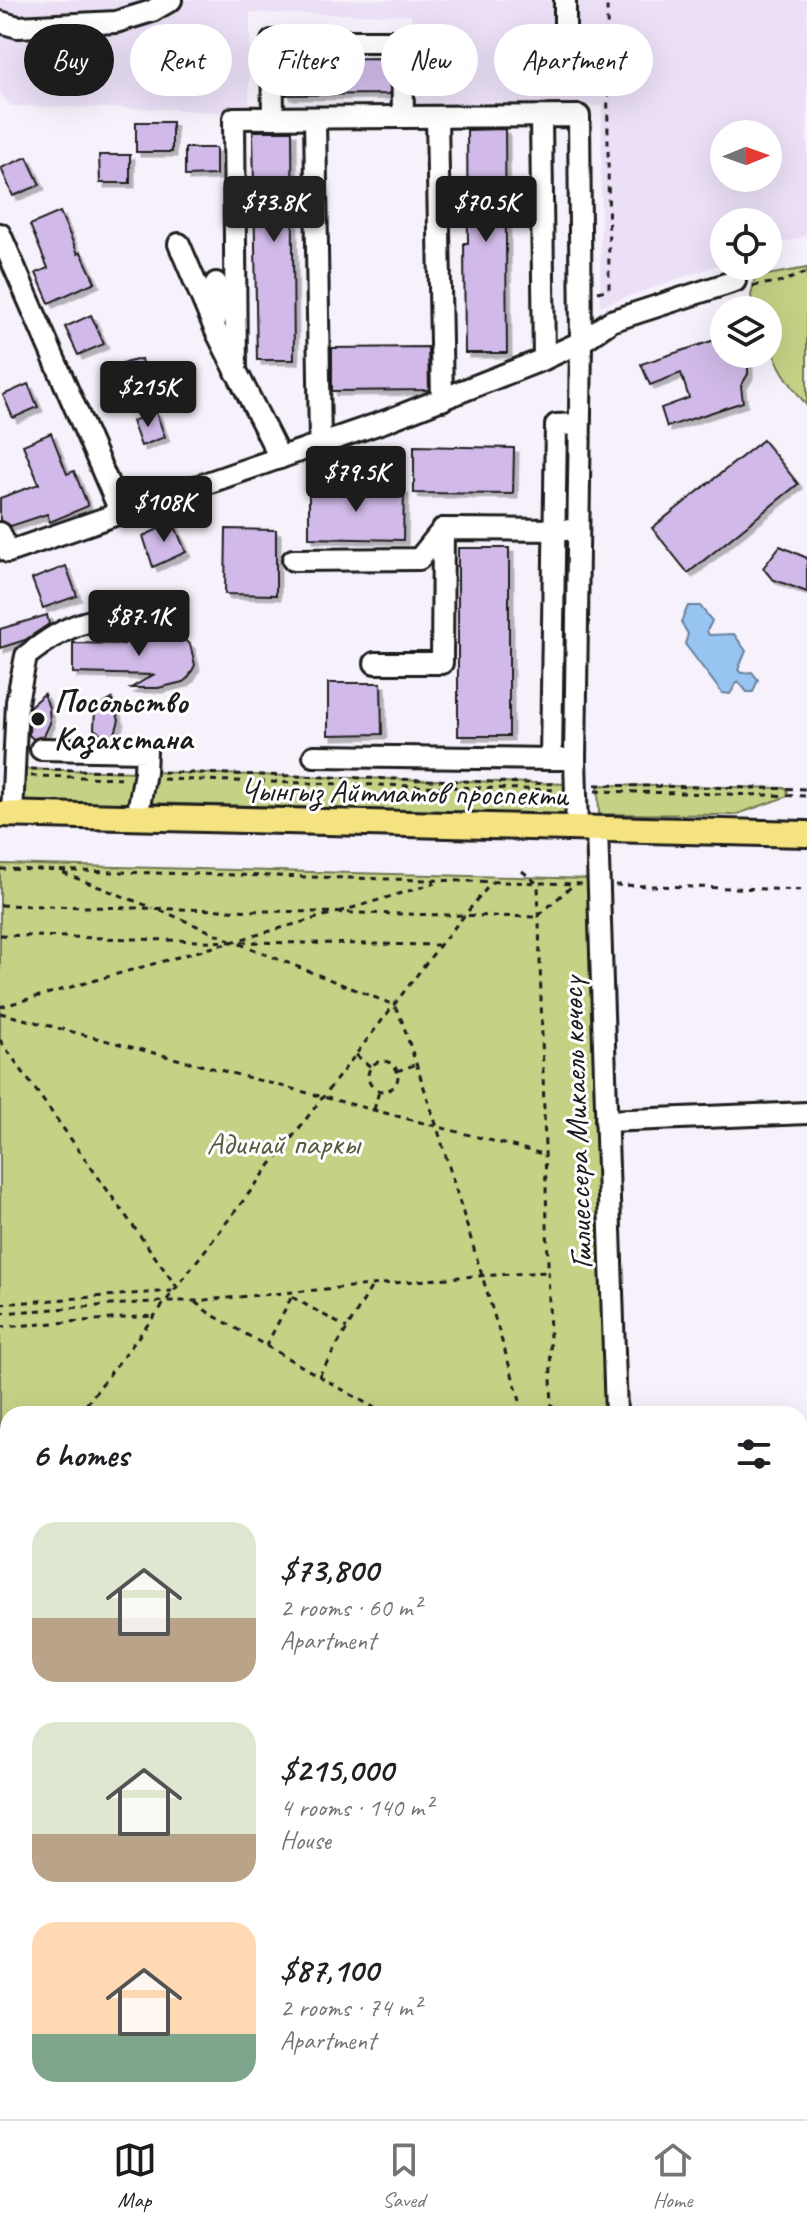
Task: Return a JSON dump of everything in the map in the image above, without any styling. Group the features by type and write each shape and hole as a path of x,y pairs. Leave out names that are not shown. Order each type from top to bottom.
{"main road":[{"name":"Чынгыз Айтматов проспекти","path":"6,815 807,834"}],"street":[{"path":"0,22 18,27 116,22 152,11 171,0"},
{"path":"565,0 565,24"},
{"path":"273,118 272,41 402,41 403,117"},
{"name":"Гшлиессера Микаель көчөсү","path":"541,117 579,116 581,342 575,788 587,829 606,1121 616,1406"},
{"path":"437,117 442,400"},
{"path":"236,372 234,118 541,117 544,359"},
{"path":"315,118 320,444"},
{"path":"0,234 120,511"},
{"path":"179,244 216,331 280,458"},
{"path":"0,533 8,552 442,400 581,342 611,321 735,281"},
{"path":"216,283 216,331"},
{"path":"551,759 556,425 579,424"},
{"path":"443,529 578,530"},
{"path":"293,560 419,559 443,529"},
{"path":"375,663 442,663 443,529"},
{"path":"6,815 15,772 17,702 26,656 55,635 86,622 160,612 174,604"},
{"path":"41,749 146,751 137,818"},
{"path":"314,756 575,759"},
{"path":"606,1121 807,1113"}],"path":[{"path":"581,294 609,289 607,0"},
{"path":"735,281 757,287 807,272"},
{"path":"15,772 525,783 575,788 807,796"},
{"path":"145,775 524,791 575,788 807,789"},
{"path":"524,791 525,783"},
{"path":"0,869 589,884"},
{"path":"59,871 394,1005 417,1064 522,1406"},
{"path":"522,871 538,884"},
{"path":"0,1007 439,882"},
{"path":"85,1406 440,945 492,882"},
{"path":"538,884 552,1406"},
{"path":"0,905 537,917 574,884"},
{"path":"610,885 807,890"},
{"path":"0,935 440,945"},
{"path":"0,1013 543,1154"},
{"path":"0,1040 176,1286"},
{"path":"356,1055 371,1067"},
{"path":"371,1067 384,1061 393,1064 397,1071 394,1087 379,1091"},
{"path":"397,1071 417,1064"},
{"path":"371,1067 369,1081 379,1091"},
{"path":"373,1111 379,1091"},
{"path":"0,1313 292,1294 547,1272"},
{"path":"319,1376 373,1285"},
{"path":"0,1304 172,1291"},
{"path":"292,1294 347,1328"},
{"path":"266,1346 292,1294"},
{"path":"194,1301 209,1313 371,1406"},
{"path":"0,1327 153,1316"}],"shaded area":[{"path":"0,0 807,0 807,235 782,243 782,208 710,208 710,268 600,306 602,106 411,109 411,96 478,96 478,24 411,24 411,15 250,13 249,106 227,107 226,113 11,106 0,93"}],"green space":[{"path":"807,268 807,406 781,368 782,296 751,296 754,280 782,280 782,272"},
{"path":"22,769 140,772 132,807 19,804"},
{"path":"150,772 569,784 568,815 147,803"},
{"path":"598,785 787,788 788,796 735,815 599,814"},
{"name":"Адинай паркы","path":"0,864 593,879 613,1406 0,1406"}],"water":[{"path":"688,606 700,606 712,621 707,631 709,635 734,634 746,651 738,670 741,673 752,672 758,680 753,692 747,692 738,681 730,694 722,693 685,644 688,634 681,622"}],"building":[{"path":"365,58 381,58 381,94 365,94"},
{"path":"136,122 172,122 172,152 136,152"},
{"path":"505,129 507,353 465,353 467,130"},
{"path":"253,131 292,131 294,360 257,360"},
{"path":"185,148 216,148 216,175 185,176"},
{"path":"99,155 130,155 130,183 100,183"},
{"path":"27,157 40,185 13,196 1,168"},
{"path":"60,212 78,254 81,252 95,282 49,303 36,273 48,268 30,225"},
{"path":"91,315 104,344 78,355 65,327"},
{"path":"710,342 710,368 748,368 741,386 743,402 667,427 661,408 689,398 681,373 650,385 641,364"},
{"path":"428,347 429,390 332,391 332,348"},
{"path":"141,359 148,389 114,396 107,367"},
{"path":"28,384 38,407 13,418 3,395"},
{"path":"156,412 165,437 141,446 132,421"},
{"path":"51,433 67,474 74,471 88,506 50,522 47,514 11,526 0,520 0,498 39,484 23,445"},
{"path":"763,440 798,484 688,573 652,528"},
{"path":"414,446 514,448 513,494 414,493"},
{"path":"309,488 404,490 403,540 309,538"},
{"path":"173,522 186,552 153,567 143,536"},
{"path":"226,529 276,530 276,595 225,594"},
{"path":"780,546 807,558 807,592 772,579 763,568"},
{"path":"458,548 509,548 509,736 458,736"},
{"path":"66,566 77,596 43,608 32,579"},
{"path":"47,615 49,624 25,640 0,648 0,629"},
{"path":"157,627 157,635 178,636 190,644 195,665 183,682 158,688 131,688 153,675 73,673 73,643 124,644 124,630"},
{"path":"328,683 381,683 382,734 328,735"},
{"name":"Посольство Казахстана","path":"44,694 50,723 44,736 33,739 29,735 30,706"},
{"path":"112,699 119,720 114,737 105,737 94,729 95,709"}],"place":[{"name":"Посольство Казахстана","path":"38,719"}]}
